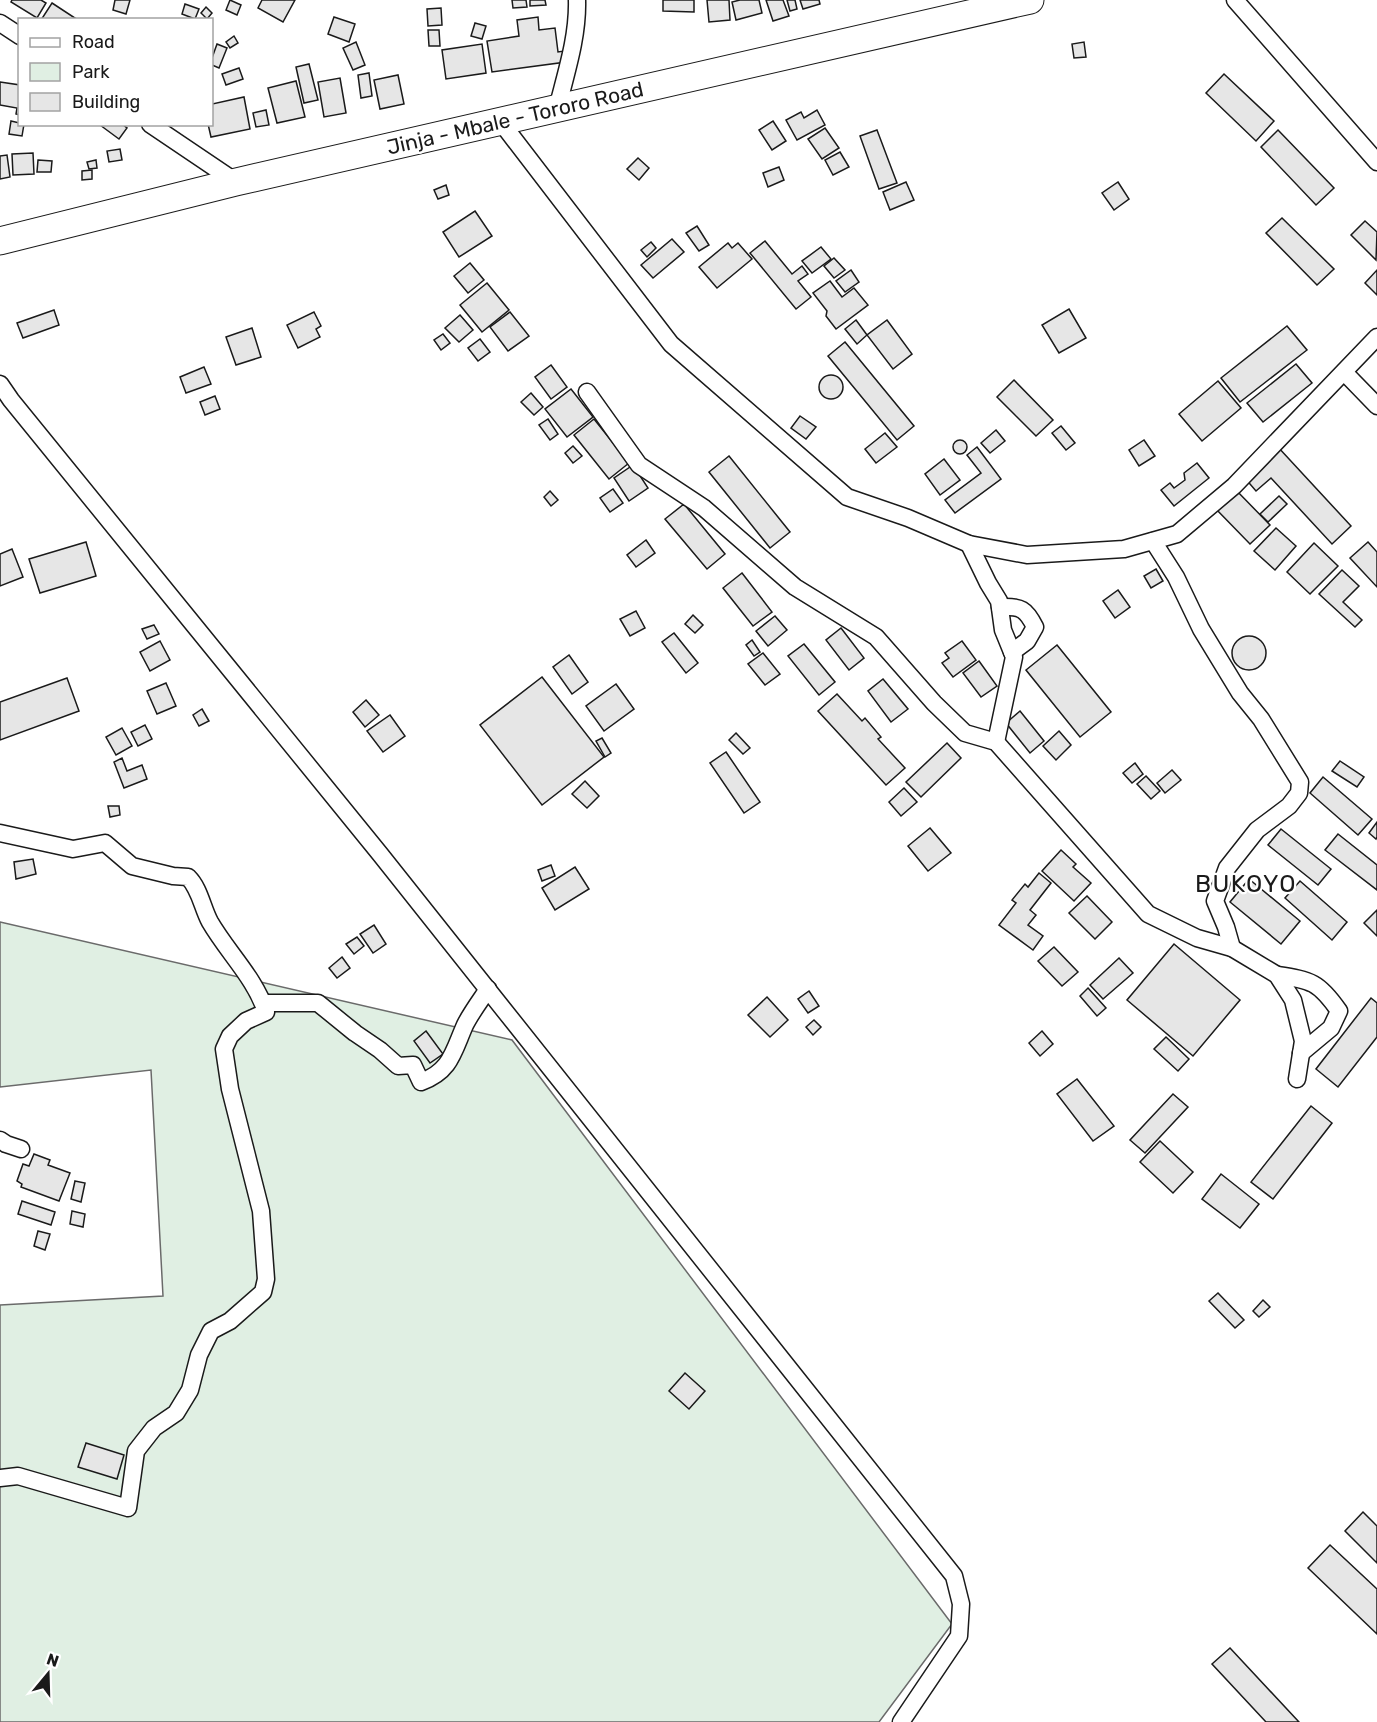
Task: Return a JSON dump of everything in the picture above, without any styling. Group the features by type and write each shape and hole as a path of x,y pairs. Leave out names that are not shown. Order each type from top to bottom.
{"main road":[{"name":"Jinja - Mbale - Tororo Road","path":"0,241 236,182 1030,0"}],"street":[{"path":"557,109 572,51 577,0"},
{"path":"1234,0 1377,162"},
{"path":"0,23 18,35"},
{"path":"500,122 671,345 847,497 908,518 969,544 1027,555 1124,549 1178,534 1234,486 1377,337"},
{"path":"153,126 236,182"},
{"path":"1344,372 1377,406"},
{"path":"0,384 17,408 373,845 954,1576 962,1604 959,1636 901,1722"},
{"path":"587,392 639,465 704,508 795,587 876,637 934,703 964,733 996,742 1148,914 1197,938 1232,948 1277,975 1302,979 1320,986 1339,1011 1331,1028 1301,1053"},
{"path":"1153,541 1176,577 1201,629 1240,693 1261,719 1300,782 1299,793 1289,806 1257,830 1227,868 1215,901 1232,948"},
{"path":"969,544 999,601 1003,630 1014,657 996,742"},
{"path":"1000,607 1013,606 1028,612 1035,627 1027,640 1012,652"},
{"path":"0,833 73,849 105,843 132,866 173,876 188,877 194,883 210,922 261,997 266,1012 246,1021 230,1036 224,1049 230,1089 261,1211 266,1279 263,1292 230,1321 211,1331 199,1355 190,1390 176,1413 154,1428 136,1451 128,1508 18,1476 0,1478"},
{"path":"1277,975 1293,1000 1303,1041 1297,1079"},
{"path":"263,1003 318,1003 398,1066 412,1065 421,1082 434,1077 454,1054 466,1024 488,989"},
{"path":"0,1140 21,1149"}],"green space":[{"path":"0,922 512,1040 952,1624 879,1722 0,1722 0,1305 163,1296 151,1070 0,1087"}],"building":[{"path":"12,0 41,0 46,3 37,18 11,2"},
{"path":"115,0 130,0 126,14 113,10"},
{"path":"230,0 241,5 237,15 226,10"},
{"path":"262,0 295,0 283,22 258,8"},
{"path":"512,0 526,0 527,7 513,8"},
{"path":"530,0 545,0 546,5 530,6"},
{"path":"663,0 694,0 694,12 663,11"},
{"path":"707,0 729,0 730,20 709,22"},
{"path":"759,0 762,13 736,20 732,2"},
{"path":"766,0 783,0 789,16 773,21"},
{"path":"787,0 795,0 797,9 790,11"},
{"path":"800,0 819,0 820,4 803,9"},
{"path":"52,3 75,18 42,18"},
{"path":"185,4 199,9 195,18 182,14"},
{"path":"206,7 212,13 206,18 201,13"},
{"path":"441,8 442,25 428,26 427,9"},
{"path":"334,17 355,24 349,42 328,34"},
{"path":"538,17 539,30 555,28 558,52 564,51 566,62 492,72 487,41 519,36 517,20"},
{"path":"475,23 486,26 482,39 471,36"},
{"path":"428,30 439,30 440,46 429,46"},
{"path":"234,36 238,43 230,48 226,42"},
{"path":"356,42 365,65 353,70 343,48"},
{"path":"1084,42 1086,57 1074,58 1072,44"},
{"path":"217,44 227,48 219,68 213,65 213,55"},
{"path":"482,44 486,73 446,79 442,50"},
{"path":"309,64 318,100 304,103 296,67"},
{"path":"239,68 243,79 226,85 222,74"},
{"path":"369,73 372,96 361,98 358,75"},
{"path":"1224,74 1274,121 1256,141 1206,93"},
{"path":"398,75 404,104 380,109 374,80"},
{"path":"340,78 346,113 324,117 318,82"},
{"path":"296,81 305,117 277,123 268,88"},
{"path":"0,82 18,85 18,114 16,114 17,108 0,105"},
{"path":"244,97 250,129 211,137 208,126 213,126 213,104"},
{"path":"266,110 269,125 256,127 253,113"},
{"path":"817,110 825,125 797,140 786,120 801,112 804,118"},
{"path":"11,121 18,123 18,126 24,126 22,136 9,134"},
{"path":"773,121 786,141 772,150 759,130"},
{"path":"101,126 124,126 127,128 119,139"},
{"path":"825,128 839,148 822,159 808,139"},
{"path":"877,130 897,183 879,189 860,136"},
{"path":"1278,130 1334,188 1316,205 1261,147"},
{"path":"120,149 122,160 109,162 107,151"},
{"path":"840,152 849,167 833,175 825,160"},
{"path":"33,153 34,174 13,175 12,154"},
{"path":"7,155 10,177 0,179 0,156"},
{"path":"638,158 649,168 639,180 627,169"},
{"path":"38,160 52,161 51,172 37,172"},
{"path":"96,160 97,168 89,169 87,162"},
{"path":"779,167 784,180 768,187 763,173"},
{"path":"92,170 92,179 82,180 82,171"},
{"path":"906,182 914,200 890,210 883,192"},
{"path":"1118,182 1129,199 1114,210 1102,193"},
{"path":"446,185 449,195 438,199 434,190"},
{"path":"475,211 492,236 459,257 443,232"},
{"path":"1282,218 1334,269 1317,285 1266,233"},
{"path":"1365,221 1377,232 1376,260 1351,235"},
{"path":"697,226 709,245 699,251 686,233"},
{"path":"672,239 684,252 653,278 641,265"},
{"path":"765,241 792,274 802,266 808,274 798,281 811,297 796,309 750,253"},
{"path":"651,242 656,248 647,257 641,250"},
{"path":"728,243 732,248 738,243 752,259 717,288 699,267"},
{"path":"821,247 831,259 812,273 802,261"},
{"path":"834,258 845,270 834,278 824,266"},
{"path":"470,263 484,280 468,293 454,276"},
{"path":"851,270 859,282 845,292 836,281"},
{"path":"1377,270 1377,295 1365,283"},
{"path":"830,281 842,297 854,288 868,305 836,329 826,316 827,311 813,293"},
{"path":"487,283 509,310 482,332 460,305"},
{"path":"1069,309 1086,338 1059,353 1042,325"},
{"path":"54,310 59,325 23,338 17,323"},
{"path":"314,312 321,326 316,329 320,337 298,348 287,325"},
{"path":"510,312 529,336 508,351 490,327"},
{"path":"460,315 473,330 459,342 445,328"},
{"path":"856,320 867,335 857,344 845,329"},
{"path":"887,320 912,354 893,369 867,335"},
{"path":"1287,326 1307,350 1240,402 1221,378"},
{"path":"252,328 261,357 236,365 226,337"},
{"path":"443,334 450,343 441,350 434,340"},
{"path":"480,339 490,352 478,361 468,348"},
{"path":"845,342 914,426 897,440 828,356"},
{"path":"1296,364 1312,383 1263,422 1247,403"},
{"path":"551,365 567,387 551,399 535,377"},
{"path":"204,367 211,384 186,393 180,377"},
{"path":"831,375 840,378 843,387 840,396 831,399 822,396 819,387 822,378"},
{"path":"1014,380 1053,420 1036,436 997,397"},
{"path":"1218,381 1241,408 1202,441 1179,414"},
{"path":"571,389 593,417 567,437 545,409"},
{"path":"531,393 543,407 534,415 521,402"},
{"path":"215,396 220,409 205,415 200,402"},
{"path":"800,416 816,427 806,439 791,428"},
{"path":"548,419 558,434 550,440 539,425"},
{"path":"594,419 629,463 609,479 574,435"},
{"path":"1061,426 1075,443 1066,450 1052,433"},
{"path":"996,430 1005,441 990,453 981,443"},
{"path":"885,433 897,447 876,463 865,449"},
{"path":"957,440 963,440 967,447 963,454 957,454 953,450 953,444"},
{"path":"1144,440 1155,456 1139,466 1129,450"},
{"path":"573,446 582,456 573,463 565,453"},
{"path":"1277,446 1351,526 1332,544 1271,478 1256,491 1244,477"},
{"path":"977,447 1001,479 955,513 945,500 981,473 967,455"},
{"path":"729,456 790,532 770,548 709,472"},
{"path":"944,459 960,480 940,495 925,474"},
{"path":"1197,463 1209,478 1174,506 1161,490 1170,483 1174,488 1185,480 1184,473"},
{"path":"633,465 648,488 629,501 614,478"},
{"path":"613,489 623,503 610,512 600,498"},
{"path":"1235,489 1270,525 1250,544 1215,508"},
{"path":"550,491 558,500 551,506 544,497"},
{"path":"1279,496 1287,504 1268,522 1260,514"},
{"path":"684,504 725,554 707,569 665,519"},
{"path":"1276,528 1296,546 1275,570 1254,551"},
{"path":"646,540 655,553 636,567 627,555"},
{"path":"86,542 96,576 40,593 29,559"},
{"path":"1368,542 1377,552 1377,587 1350,558"},
{"path":"1314,543 1338,566 1310,594 1287,572"},
{"path":"12,549 23,577 0,586 0,554"},
{"path":"1156,569 1163,581 1151,588 1144,576"},
{"path":"1342,570 1359,586 1343,602 1362,620 1355,627 1319,594"},
{"path":"742,573 772,612 753,626 723,588"},
{"path":"1118,590 1130,607 1115,618 1103,601"},
{"path":"636,611 645,628 630,636 620,619"},
{"path":"693,615 703,625 695,633 685,624"},
{"path":"775,616 787,630 768,646 756,631"},
{"path":"154,625 159,634 147,639 142,629"},
{"path":"841,628 864,658 849,670 826,640"},
{"path":"674,633 698,663 686,673 662,642"},
{"path":"1249,636 1261,641 1266,653 1261,665 1249,670 1237,665 1232,653 1237,641"},
{"path":"752,640 760,652 754,656 746,645"},
{"path":"160,641 170,660 150,671 140,652"},
{"path":"962,641 976,660 953,677 942,663 949,658 945,653"},
{"path":"804,644 835,682 819,695 788,656"},
{"path":"1057,645 1111,712 1080,737 1026,670"},
{"path":"763,653 780,674 765,685 748,664"},
{"path":"569,655 588,682 572,694 553,667"},
{"path":"979,661 997,686 981,697 963,673"},
{"path":"542,677 604,757 542,805 480,725"},
{"path":"67,678 79,711 0,740 0,702"},
{"path":"883,679 908,709 891,722 868,691"},
{"path":"166,683 176,706 157,714 147,691"},
{"path":"616,684 634,709 604,731 586,706"},
{"path":"837,694 862,721 865,718 881,737 878,739 905,768 886,785 818,711"},
{"path":"366,700 379,715 365,727 353,712"},
{"path":"202,709 209,721 199,726 193,715"},
{"path":"1020,711 1044,741 1030,753 1006,723"},
{"path":"390,715 405,736 383,752 367,731"},
{"path":"145,725 152,739 138,746 131,732"},
{"path":"122,728 132,746 116,755 106,737"},
{"path":"1059,731 1071,745 1056,760 1043,746"},
{"path":"736,733 750,748 743,754 729,740"},
{"path":"602,738 611,753 605,757 596,741"},
{"path":"947,743 961,758 921,797 906,782"},
{"path":"726,752 760,802 744,813 710,763"},
{"path":"122,758 127,771 142,765 147,779 124,788 114,762"},
{"path":"1340,761 1364,777 1357,787 1332,771"},
{"path":"1135,763 1143,774 1132,783 1123,773"},
{"path":"1172,770 1181,780 1165,793 1157,783"},
{"path":"1146,776 1160,791 1151,799 1137,784"},
{"path":"1323,777 1372,819 1358,835 1310,793"},
{"path":"585,781 599,796 587,808 572,794"},
{"path":"904,788 917,802 901,816 889,802"},
{"path":"108,806 119,806 120,815 110,817"},
{"path":"1377,822 1377,837 1376,839 1369,833"},
{"path":"930,828 951,853 928,871 908,846"},
{"path":"1281,829 1331,869 1318,885 1268,845"},
{"path":"1338,834 1377,865 1377,890 1325,850"},
{"path":"1061,850 1076,864 1073,867 1091,883 1074,901 1042,871"},
{"path":"33,859 36,874 16,879 14,862"},
{"path":"551,865 555,876 542,881 538,870"},
{"path":"575,867 589,889 555,910 542,888"},
{"path":"1039,873 1051,883 1030,910 1036,915 1028,925 1043,936 1033,950 999,925 1016,903 1012,900 1025,884 1028,887"},
{"path":"1249,879 1300,921 1281,944 1230,902"},
{"path":"1300,881 1347,922 1332,940 1285,898"},
{"path":"1087,896 1112,922 1095,939 1069,913"},
{"path":"1377,910 1377,936 1364,923"},
{"path":"374,925 386,944 373,953 360,934"},
{"path":"357,937 364,946 354,954 346,944"},
{"path":"1174,944 1240,1000 1193,1056 1127,1000"},
{"path":"1054,947 1078,972 1062,986 1038,961"},
{"path":"342,957 350,968 337,978 329,968"},
{"path":"1119,958 1133,973 1103,999 1090,985"},
{"path":"1088,988 1106,1008 1097,1016 1080,996"},
{"path":"809,991 819,1006 808,1013 798,999"},
{"path":"767,997 788,1020 770,1037 748,1015"},
{"path":"1371,998 1377,1003 1377,1037 1338,1087 1316,1069"},
{"path":"814,1020 821,1027 813,1035 806,1027"},
{"path":"426,1031 443,1054 430,1063 414,1041"},
{"path":"1042,1031 1053,1044 1040,1056 1029,1043"},
{"path":"1166,1037 1189,1059 1178,1071 1154,1049"},
{"path":"1077,1079 1114,1126 1093,1141 1057,1094"},
{"path":"1173,1094 1188,1107 1145,1153 1130,1140"},
{"path":"1311,1106 1332,1123 1273,1199 1251,1182"},
{"path":"1160,1141 1193,1172 1173,1193 1140,1162"},
{"path":"34,1154 50,1160 48,1165 70,1173 59,1201 21,1187 22,1184 17,1181 23,1164 29,1166"},
{"path":"1221,1174 1259,1204 1240,1228 1202,1199"},
{"path":"75,1181 85,1183 81,1202 71,1199"},
{"path":"22,1201 55,1212 51,1225 18,1214"},
{"path":"72,1211 85,1214 83,1227 70,1224"},
{"path":"38,1231 50,1234 45,1250 34,1246"},
{"path":"1218,1293 1244,1320 1235,1328 1209,1301"},
{"path":"1263,1300 1270,1307 1259,1317 1253,1311"},
{"path":"685,1373 705,1391 689,1409 669,1391"},
{"path":"86,1443 124,1455 117,1479 78,1467"},
{"path":"1363,1512 1377,1526 1377,1563 1345,1531"},
{"path":"1330,1545 1377,1589 1377,1634 1308,1568"},
{"path":"1230,1648 1299,1722 1266,1722 1212,1664"}],"district":[{"name":"BUKOYO","path":"1246,884"}]}
